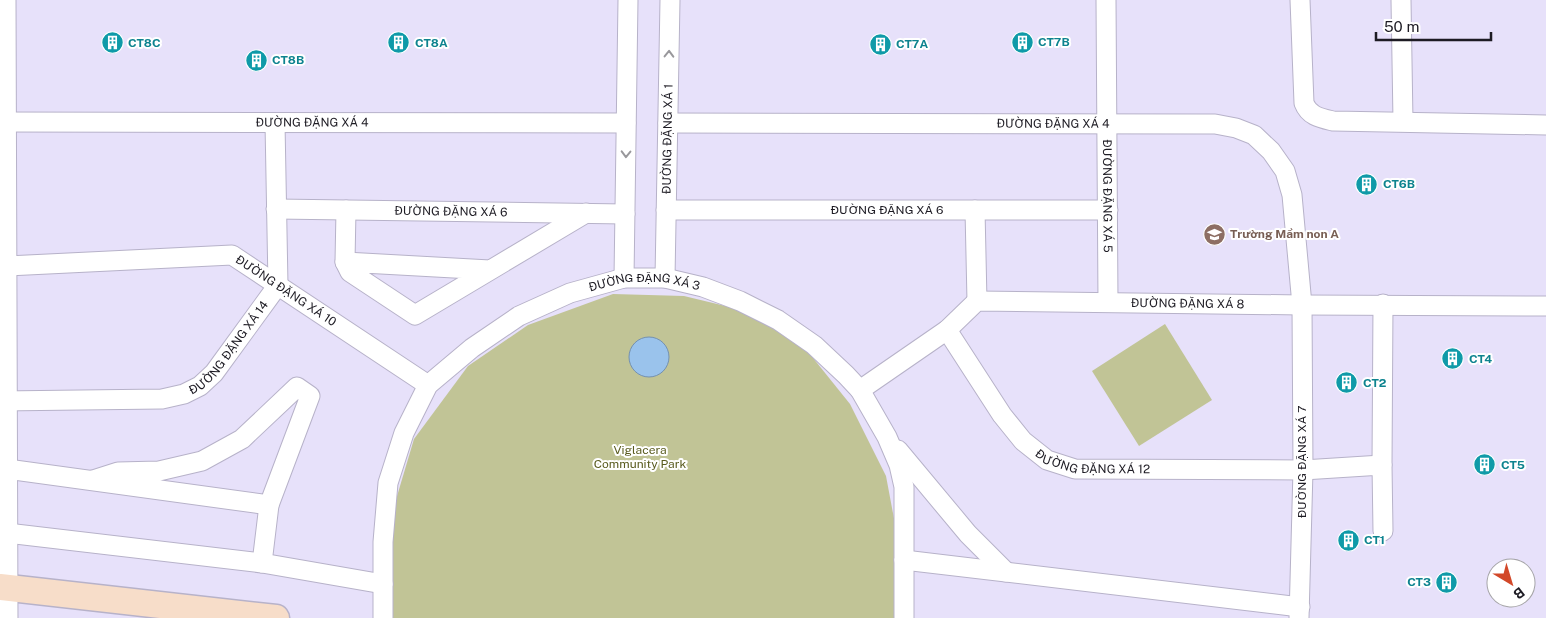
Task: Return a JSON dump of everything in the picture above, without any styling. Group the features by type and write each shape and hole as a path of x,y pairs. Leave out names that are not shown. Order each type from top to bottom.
{"street":[{"path":"6,0 3,122 7,266 4,401 7,533 4,588 8,618"},
{"path":"624,278 628,0"},
{"name":"ĐƯỜNG ĐẶNG XÁ 1","path":"665,278 670,0"},
{"name":"ĐƯỜNG ĐẶNG XÁ 5","path":"1106,0 1108,302"},
{"path":"1300,0 1304,103 1307,110 1319,118 1333,121 1546,125"},
{"path":"1401,0 1403,121"},
{"name":"ĐƯỜNG ĐẶNG XÁ 4","path":"3,122 626,123"},
{"path":"274,123 278,285"},
{"name":"ĐƯỜNG ĐẶNG XÁ 4","path":"668,123 1215,124 1236,128 1254,135 1272,151 1285,171 1292,195 1302,305"},
{"name":"ĐƯỜNG ĐẶNG XÁ 6","path":"276,209 625,214"},
{"path":"346,210 345,262 350,272 415,315 586,213"},
{"name":"ĐƯỜNG ĐẶNG XÁ 6","path":"666,210 1108,210"},
{"path":"860,390 947,330 977,301 975,210"},
{"name":"ĐƯỜNG ĐẶNG XÁ 10","path":"7,266 232,255 428,385"},
{"path":"345,262 490,270"},
{"name":"ĐƯỜNG ĐẶNG XÁ 3","path":"383,618 383,542 388,483 404,433 428,385 472,348 519,316 570,293 624,278 665,278 703,287 740,301 778,320 814,345 860,390 887,437 899,465 904,487 904,618"},
{"name":"ĐƯỜNG ĐẶNG XÁ 14","path":"4,401 162,399 184,394 200,386 214,373 278,285"},
{"name":"ĐƯỜNG ĐẶNG XÁ 8","path":"977,301 1546,306"},
{"path":"1383,304 1383,531"},
{"name":"ĐƯỜNG ĐẶNG XÁ 7","path":"1300,612 1303,470 1302,305"},
{"name":"ĐƯỜNG ĐẶNG XÁ 12","path":"947,330 1002,415 1023,441 1047,460 1075,469 1303,470 1382,465"},
{"path":"93,480 118,472 159,471 202,461 242,439 297,387 310,396 269,505 262,563"},
{"path":"887,437 968,534 1006,572"},
{"path":"7,470 269,505"},
{"path":"7,533 262,563 383,584"},
{"path":"904,560 1300,612"},
{"path":"4,588 276,618"}],"green space":[{"name":"Viglacera Community Park","path":"613,294 684,296 742,310 805,348 850,404 886,476 899,545 897,618 393,618 392,513 414,439 468,366 528,325"},
{"path":"1165,324 1212,400 1139,446 1092,371"}],"water":[{"path":"649,337 663,343 669,357 663,371 649,377 635,371 629,357 635,343"}],"place":[{"name":"CT7B","path":"1022,42"},
{"name":"CT8C","path":"112,43"},
{"name":"CT8A","path":"399,43"},
{"name":"CT7A","path":"880,44"},
{"name":"CT8B","path":"256,60"},
{"name":"CT6B","path":"1367,184"},
{"name":"Trường Mầm non A","path":"1214,234"},
{"name":"CT4","path":"1453,359"},
{"name":"CT2","path":"1347,383"},
{"name":"CT5","path":"1485,465"},
{"name":"CT1","path":"1348,540"},
{"name":"CT3","path":"1447,582"}]}
